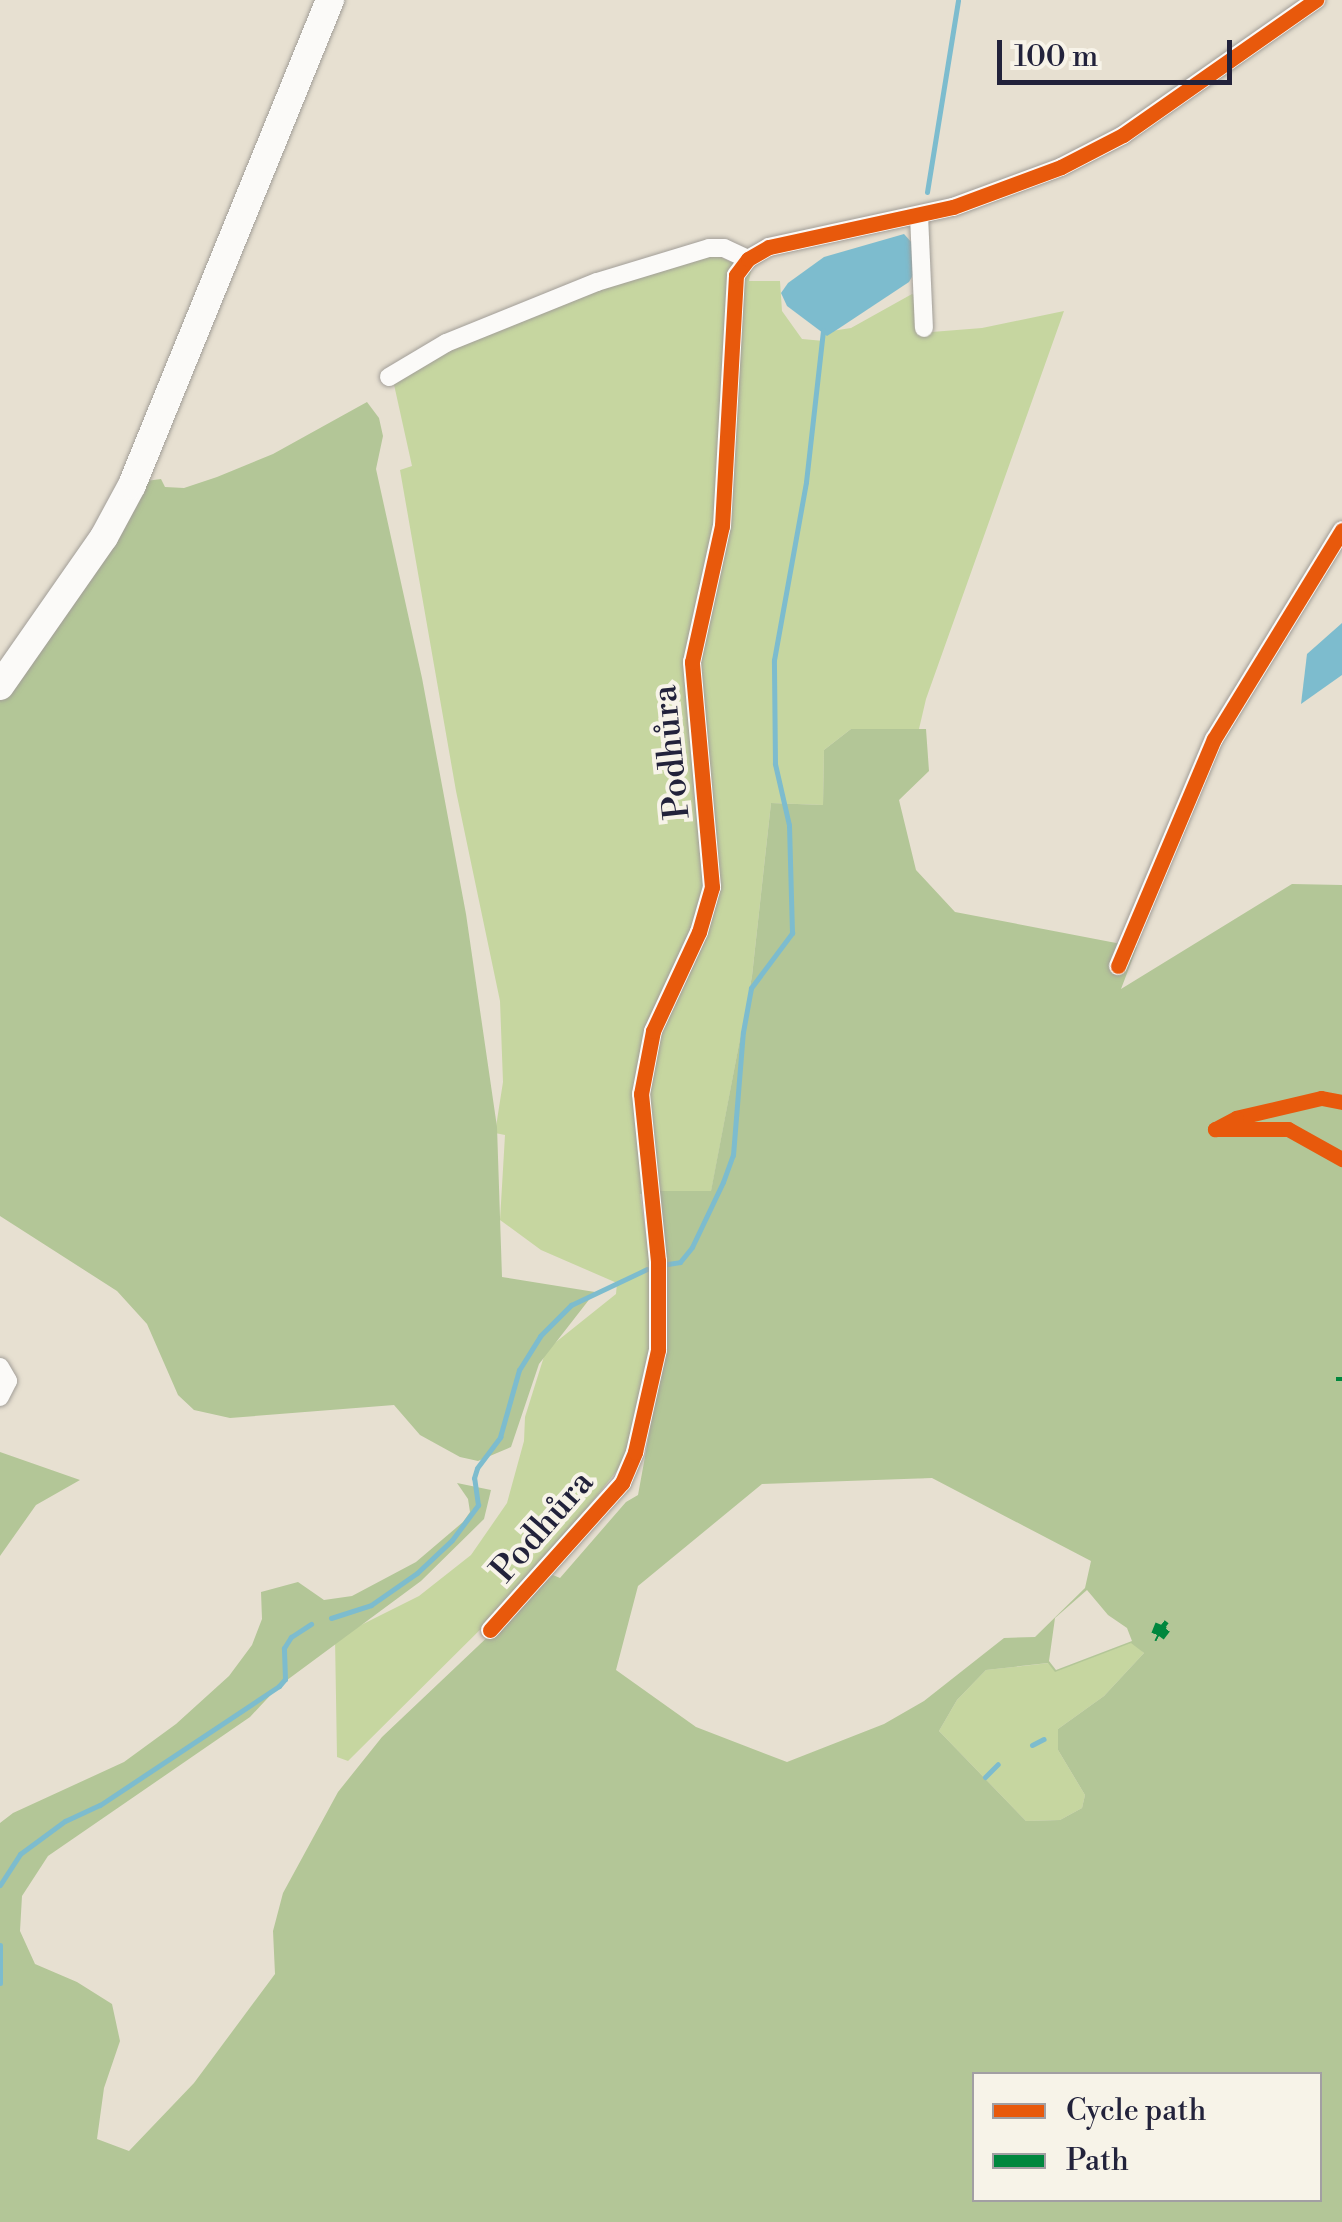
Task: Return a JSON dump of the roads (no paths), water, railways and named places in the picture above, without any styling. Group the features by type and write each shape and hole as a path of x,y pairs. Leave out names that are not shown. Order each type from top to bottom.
{"main road":[{"path":"0,686 126,500 330,0"}],"street":[{"path":"389,377 446,343 597,282 709,248 724,248 748,259 769,247 919,215 1023,184 1096,150 1316,0"},
{"path":"919,215 924,328"},
{"name":"Podhůra","path":"490,1630 622,1483 635,1452 658,1350 658,1261 642,1094 653,1031 699,932 712,887 692,662 722,526 732,298 736,274 748,259"},
{"path":"1118,966 1214,740 1342,530"},
{"path":"0,1368 8,1381 0,1397"}],"water":[{"path":"904,234 913,244 913,275 909,282 827,336 787,306 781,293 788,283 824,257"},
{"path":"1342,623 1342,675 1301,704 1307,654"}],"waterway":[{"name":"Podhůra","path":"927,192 958,0"},
{"name":"Podhůra","path":"668,1264 680,1262 692,1247 723,1182 733,1155 743,1032 751,988 792,933 789,825 775,764 774,660 806,482 823,330"},
{"name":"Podhůra","path":"331,1618 371,1605 417,1573 452,1540 478,1505 474,1478 477,1468 500,1437 519,1370 540,1336 571,1305 647,1269"},
{"name":"Podhůra","path":"0,1885 20,1854 65,1821 100,1805 279,1686 285,1679 284,1648 291,1637 311,1624"},
{"path":"1032,1745 1044,1739"},
{"path":"985,1777 998,1764"},
{"name":"Podhůra","path":"0,1945 0,1983"}]}
